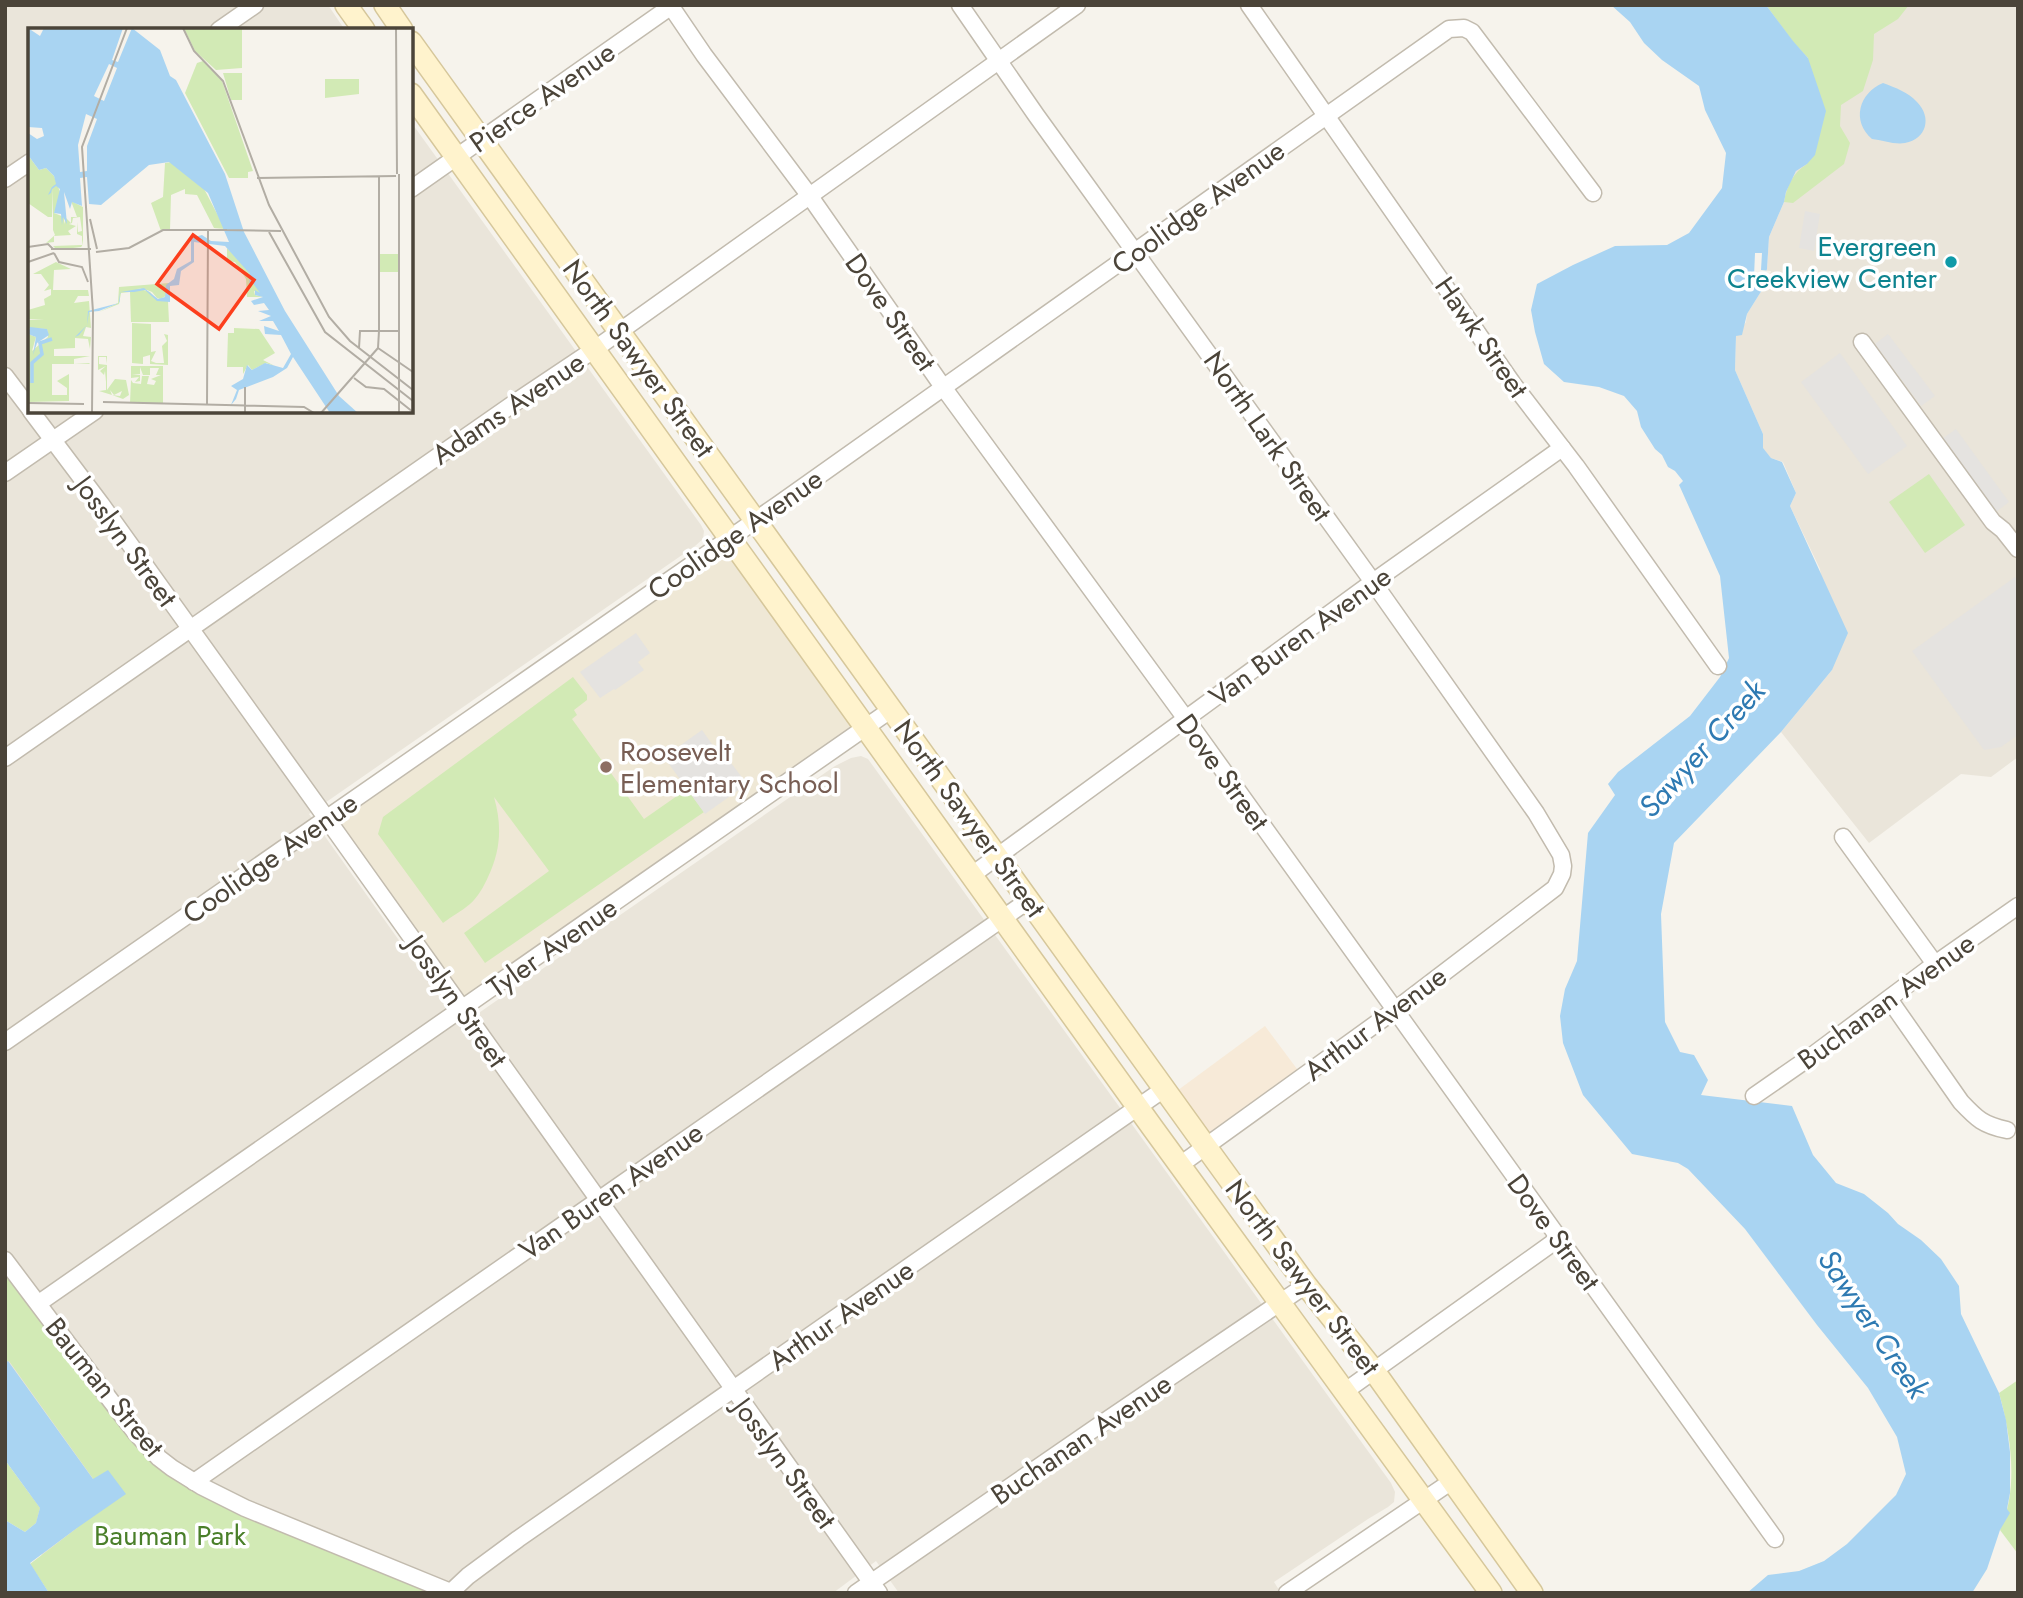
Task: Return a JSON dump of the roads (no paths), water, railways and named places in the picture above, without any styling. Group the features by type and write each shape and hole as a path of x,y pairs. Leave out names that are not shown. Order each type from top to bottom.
{"street":[{"path":"222,28 255,5"},
{"path":"346,5 363,28"},
{"path":"385,5 401,28"},
{"name":"North Lark Street","path":"960,5 1036,116 1373,582 1536,813 1561,856 1562,874"},
{"name":"Adams Avenue","path":"5,758 595,349 1077,5"},
{"name":"Hawk Street","path":"1249,5 1513,384 1718,666"},
{"name":"Pierce Avenue","path":"413,188 672,6"},
{"name":"Dove Street","path":"672,6 704,55 809,195 943,387 1775,1539"},
{"name":"Coolidge Avenue","path":"5,1042 755,520 1449,29 1464,28 1472,32 1593,193"},
{"name":"North Sawyer Street","path":"413,45 1206,1147 1306,1285 1374,1371 1532,1593"},
{"name":"North Sawyer Street","path":"413,97 1138,1107 1491,1593"},
{"path":"5,179 28,163"},
{"path":"1862,342 1993,522 2018,549"},
{"name":"Josslyn Street","path":"5,376 28,407"},
{"name":"Josslyn Street","path":"32,413 101,504 327,819 875,1588"},
{"path":"5,473 92,413"},
{"name":"Van Buren Avenue","path":"971,875 1562,448"},
{"name":"Tyler Avenue","path":"38,1303 892,709"},
{"path":"1843,837 1935,964"},
{"name":"Arthur Avenue","path":"1180,1165 1395,1010 1555,888 1562,874"},
{"name":"Van Buren Avenue","path":"194,1482 1029,901"},
{"name":"Buchanan Avenue","path":"1754,1096 2018,906"},
{"path":"1889,999 1961,1102 1989,1127 2007,1130"},
{"name":"Arthur Avenue","path":"452,1592 468,1576 518,1539 1164,1088"},
{"path":"1344,1392 1558,1239"},
{"name":"Bauman Street","path":"5,1260 135,1432 159,1458 194,1482 245,1508 452,1592"},
{"name":"Buchanan Avenue","path":"856,1593 875,1588 1098,1426 1306,1285"},
{"path":"1287,1593 1452,1481"}],"water":[{"name":"Sawyer Creek","path":"1611,5 1766,5 1808,58 1826,111 1815,155 1796,171 1769,237 1767,269 1762,290 1747,314 1742,335 1736,336 1735,370 1763,434 1763,448 1771,458 1782,462 1796,493 1790,506 1848,633 1832,670 1781,732 1674,843 1661,914 1665,1022 1680,1052 1694,1055 1708,1080 1701,1095 1792,1106 1813,1155 1836,1183 1864,1194 1921,1240 1941,1259 1959,1286 1961,1314 1999,1393 2010,1452 2010,1493 2007,1509 2010,1513 2000,1530 1987,1569 1972,1593 1747,1593 1768,1575 1799,1571 1824,1561 1847,1544 1896,1495 1906,1474 1897,1437 1868,1388 1745,1229 1688,1169 1678,1163 1632,1154 1583,1095 1563,1043 1560,1016 1565,989 1577,961 1588,833 1615,795 1608,784 1618,772 1690,716 1720,677 1729,658 1720,576 1679,485 1683,481 1655,449 1641,427 1637,411 1624,396 1599,387 1564,382 1544,364 1531,310 1537,284 1573,265 1615,246 1667,245 1689,233 1722,188 1726,153 1705,110 1699,86 1662,60 1644,43 1630,22"},
{"path":"1883,83 1906,93 1925,114 1925,127 1912,141 1897,143 1872,139 1861,124 1863,100"},
{"path":"8,1361 93,1479 108,1470 126,1494 30,1563 49,1593 5,1593 5,1520 25,1532 36,1523 40,1508 5,1460 5,1363"}],"place":[{"name":"Evergreen Creekview Center","path":"1951,262"},
{"name":"Roosevelt Elementary School","path":"606,767"}],"park label":[{"name":"Bauman Park","path":"170,1535"}]}
